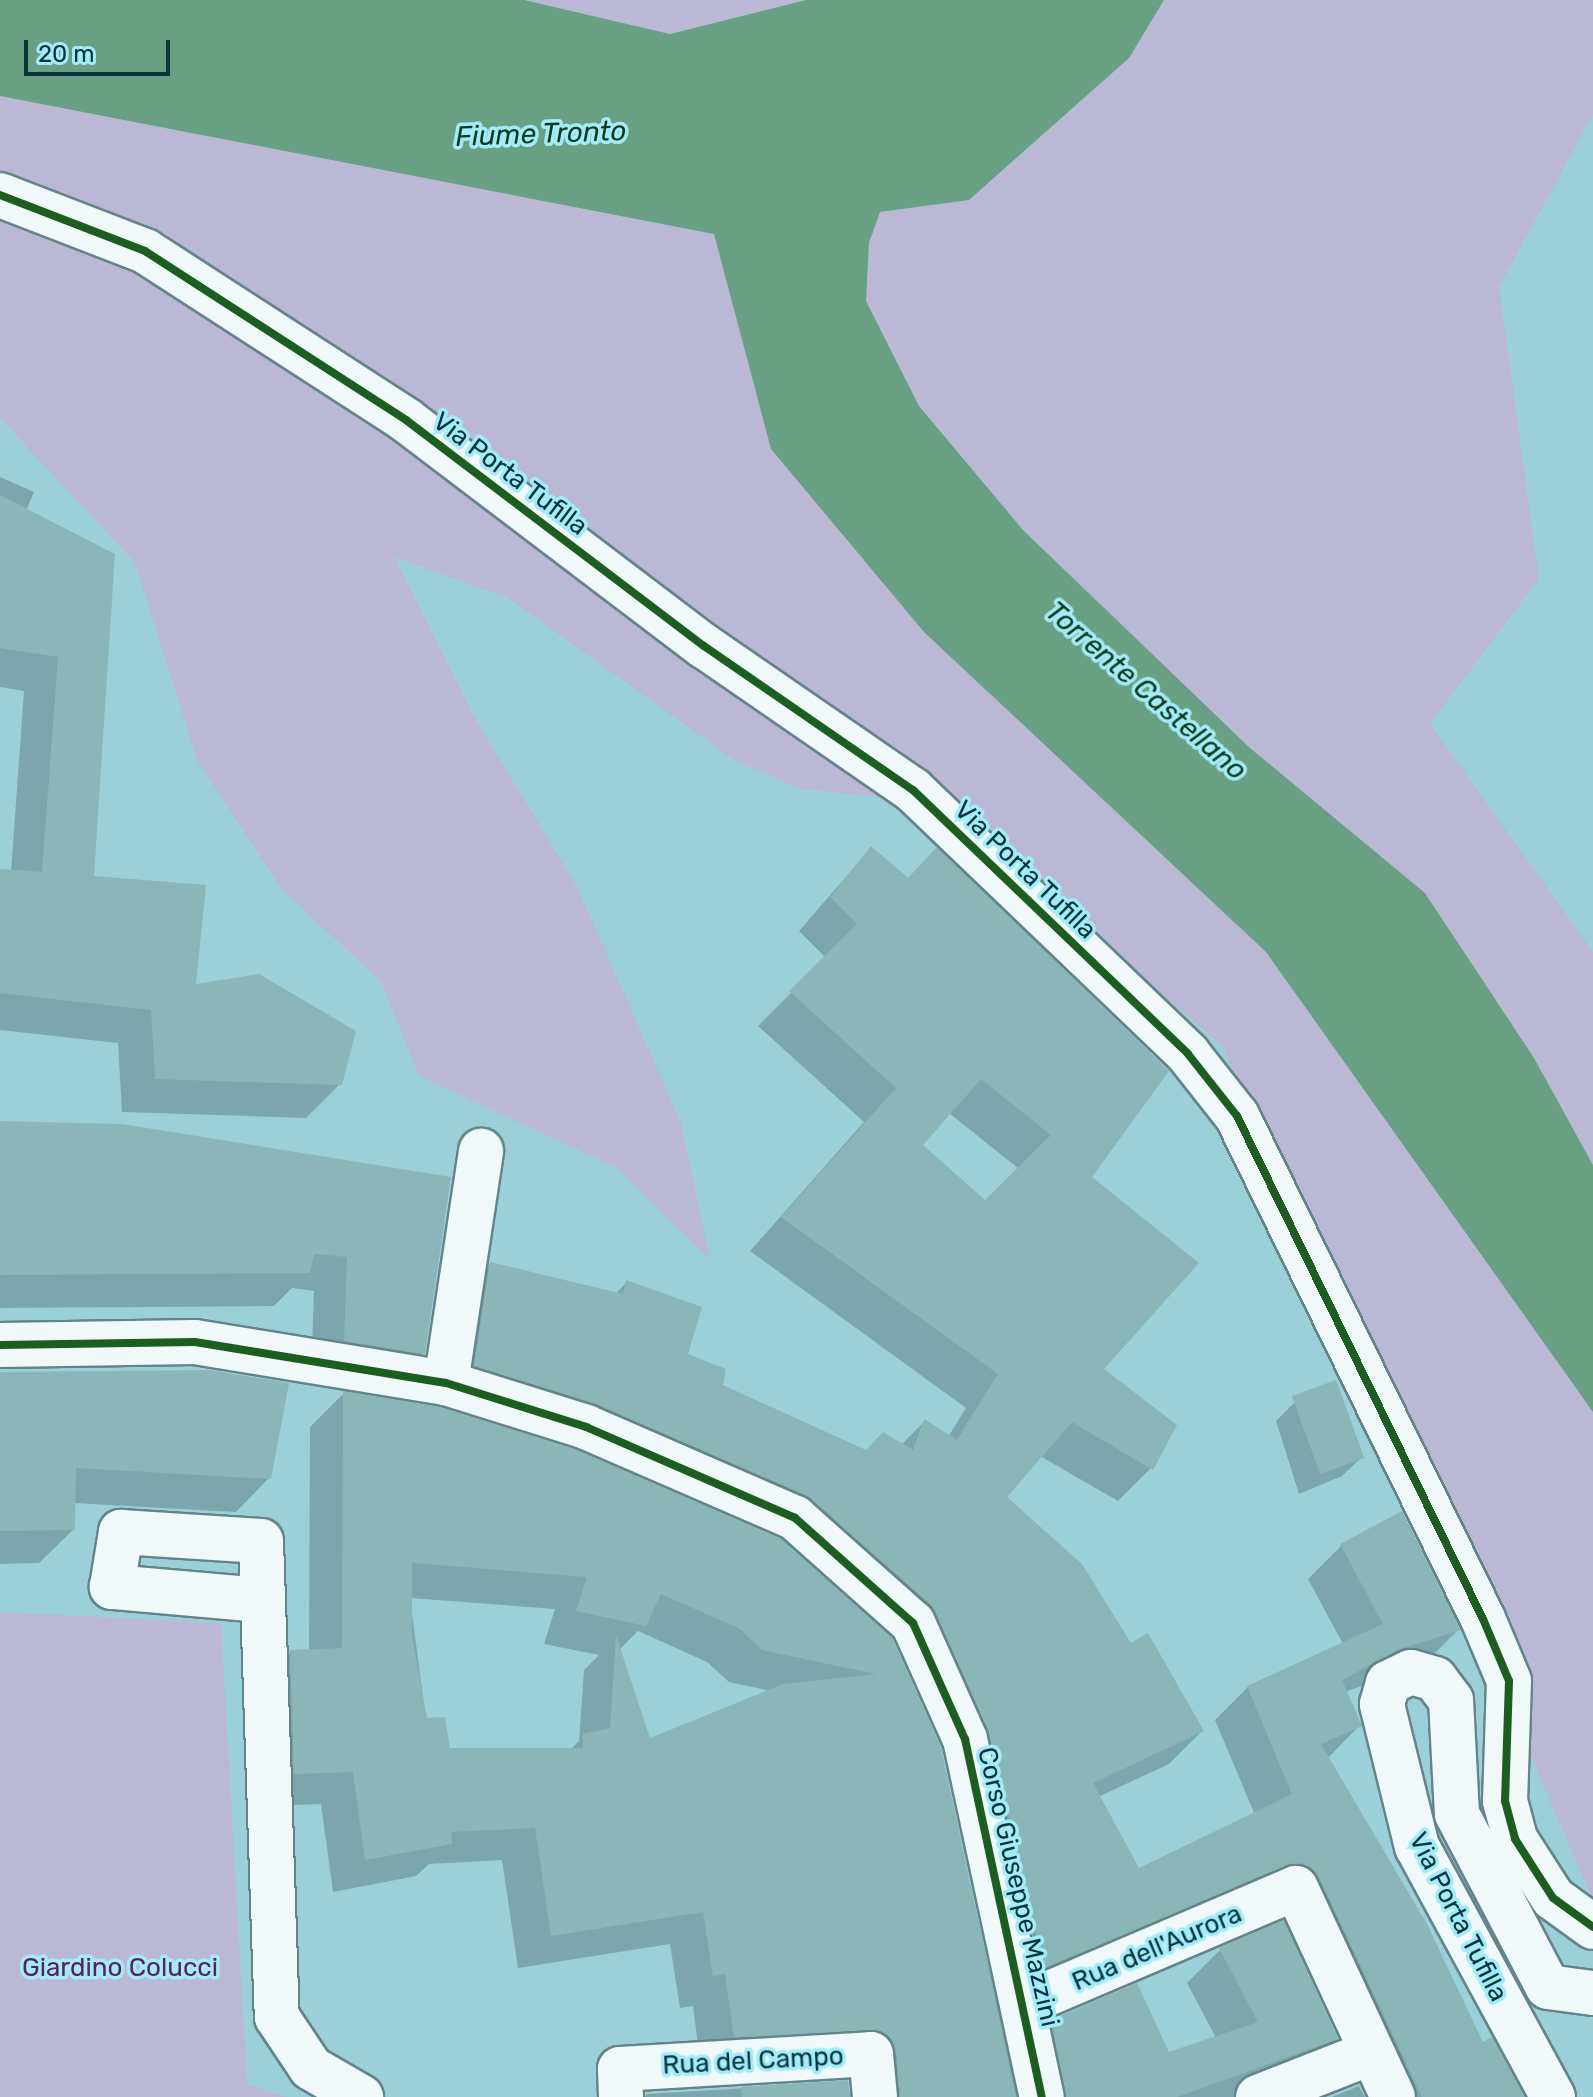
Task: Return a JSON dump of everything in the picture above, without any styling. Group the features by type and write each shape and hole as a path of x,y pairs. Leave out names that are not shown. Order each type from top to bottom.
{"street":[{"name":"Via Porta Tufilla","path":"0,195 145,251 406,420 704,646 913,790 1188,1054 1237,1116 1483,1619 1509,1681 1505,1801 1515,1839 1553,1898 1593,1927"},
{"path":"446,1383 481,1151"},
{"name":"Corso Giuseppe Mazzini","path":"0,1345 195,1342 446,1383 586,1427 795,1518 913,1623 965,1739 1022,1982 1042,2097"},
{"path":"261,1600 277,2017 311,2068 361,2097"},
{"name":"Via Porta Tufilla","path":"1553,2097 1417,1847 1382,1704 1388,1683 1411,1672 1435,1679 1451,1700 1457,1814 1548,1987 1568,1995 1593,1993"},
{"name":"Rua dell'Aurora","path":"1022,1982 1038,1998 1296,1888 1370,2053"},
{"path":"1258,2097 1370,2053 1393,2097"},
{"name":"Rua del Campo","path":"621,2097 620,2069 871,2054 875,2097"}],"green space":[{"path":"524,0 806,0 670,34"},
{"path":"1164,0 1593,0 1593,114 1499,287 1539,579 1430,724 1593,952 1593,1165 1534,1058 1425,893 1250,748 1023,530 919,406 866,301 869,243 880,212 969,200 1129,58"},
{"path":"0,96 714,234 771,449 925,632 1266,952 1593,1412 1593,1900 1223,1047 948,804 801,789 734,760 508,598 394,557 473,715 576,885 681,1123 710,1260 617,1168 419,1076 381,982 281,888 197,760 135,563 0,418"},
{"name":"Giardino Colucci","path":"0,1612 221,1623 247,2084 286,2097 0,2097"}],"water":[{"path":"0,0 524,0 670,34 806,0 1164,0 1129,58 969,200 880,212 869,243 866,301 919,406 1023,530 1250,748 1425,893 1534,1058 1593,1165 1593,1412 1266,952 924,632 771,449 714,234 0,96"}],"building":[{"path":"0,495 115,554 94,876 206,885 196,984 259,974 356,1031 342,1085 155,1079 151,1010 0,993 0,869 42,872 58,657 0,648"},
{"path":"871,846 908,878 937,847 1169,1071 1092,1177 1199,1263 1104,1369 1177,1425 1153,1470 1072,1422 1007,1497 1082,1564 1131,1643 1148,1633 1204,1731 1093,1783 1139,1868 1292,1794 1247,1686 1383,1624 1340,1544 1402,1511 1461,1630 1400,1649 1342,1680 1362,1726 1321,1744 1427,1924 1483,2042 1492,2037 1525,2097 1422,2097 1319,1877 1300,1863 1044,1968 989,1733 930,1604 805,1495 596,1404 474,1366 490,1262 623,1294 626,1280 702,1307 688,1354 726,1369 723,1385 866,1450 883,1432 913,1450 924,1419 957,1440 998,1374 781,1217 896,1088 789,991 857,924 830,897","holes":["981,1079 1051,1135 985,1200 923,1145"]},
{"path":"0,1121 122,1124 451,1177 425,1354 344,1341 347,1257 314,1254 310,1273 0,1275"},
{"path":"209,1370 289,1383 271,1479 76,1468 75,1530 0,1531 0,1372"},
{"path":"1336,1380 1364,1458 1320,1474 1292,1396"},
{"path":"343,1391 440,1407 577,1450 781,1539 892,1638 941,1747 1016,2097 900,2097 896,2051 881,2031 734,2037 725,1974 713,1976 703,1912 551,1936 535,1828 451,1832 452,1844 365,1860 353,1772 294,1774 290,1650 342,1648","holes":["412,1563 587,1577 576,1611 646,1626 661,1594 740,1629 762,1650 876,1674 783,1684 650,1738 616,1635 610,1728 583,1734 583,1748 450,1748 445,1717 427,1718 412,1636"]},
{"path":"1284,1920 1338,2039 1177,2097 1066,2097 1051,2020 1137,1983 1169,2052 1258,2022 1219,1948"},
{"path":"848,2080 850,2097 742,2097 741,2087"}],"cycle path":[{"path":"0,195 145,251 406,420 704,646 913,790 1188,1054 1237,1116 1483,1619 1509,1681 1505,1801 1515,1839 1553,1898 1593,1927"},
{"path":"0,1345 195,1342 446,1383 586,1427 795,1518 913,1623 965,1739 1042,2097"}],"water label":[{"name":"Fiume Tronto","path":"541,134"},
{"name":"Torrente Castellano","path":"1146,691"}]}
